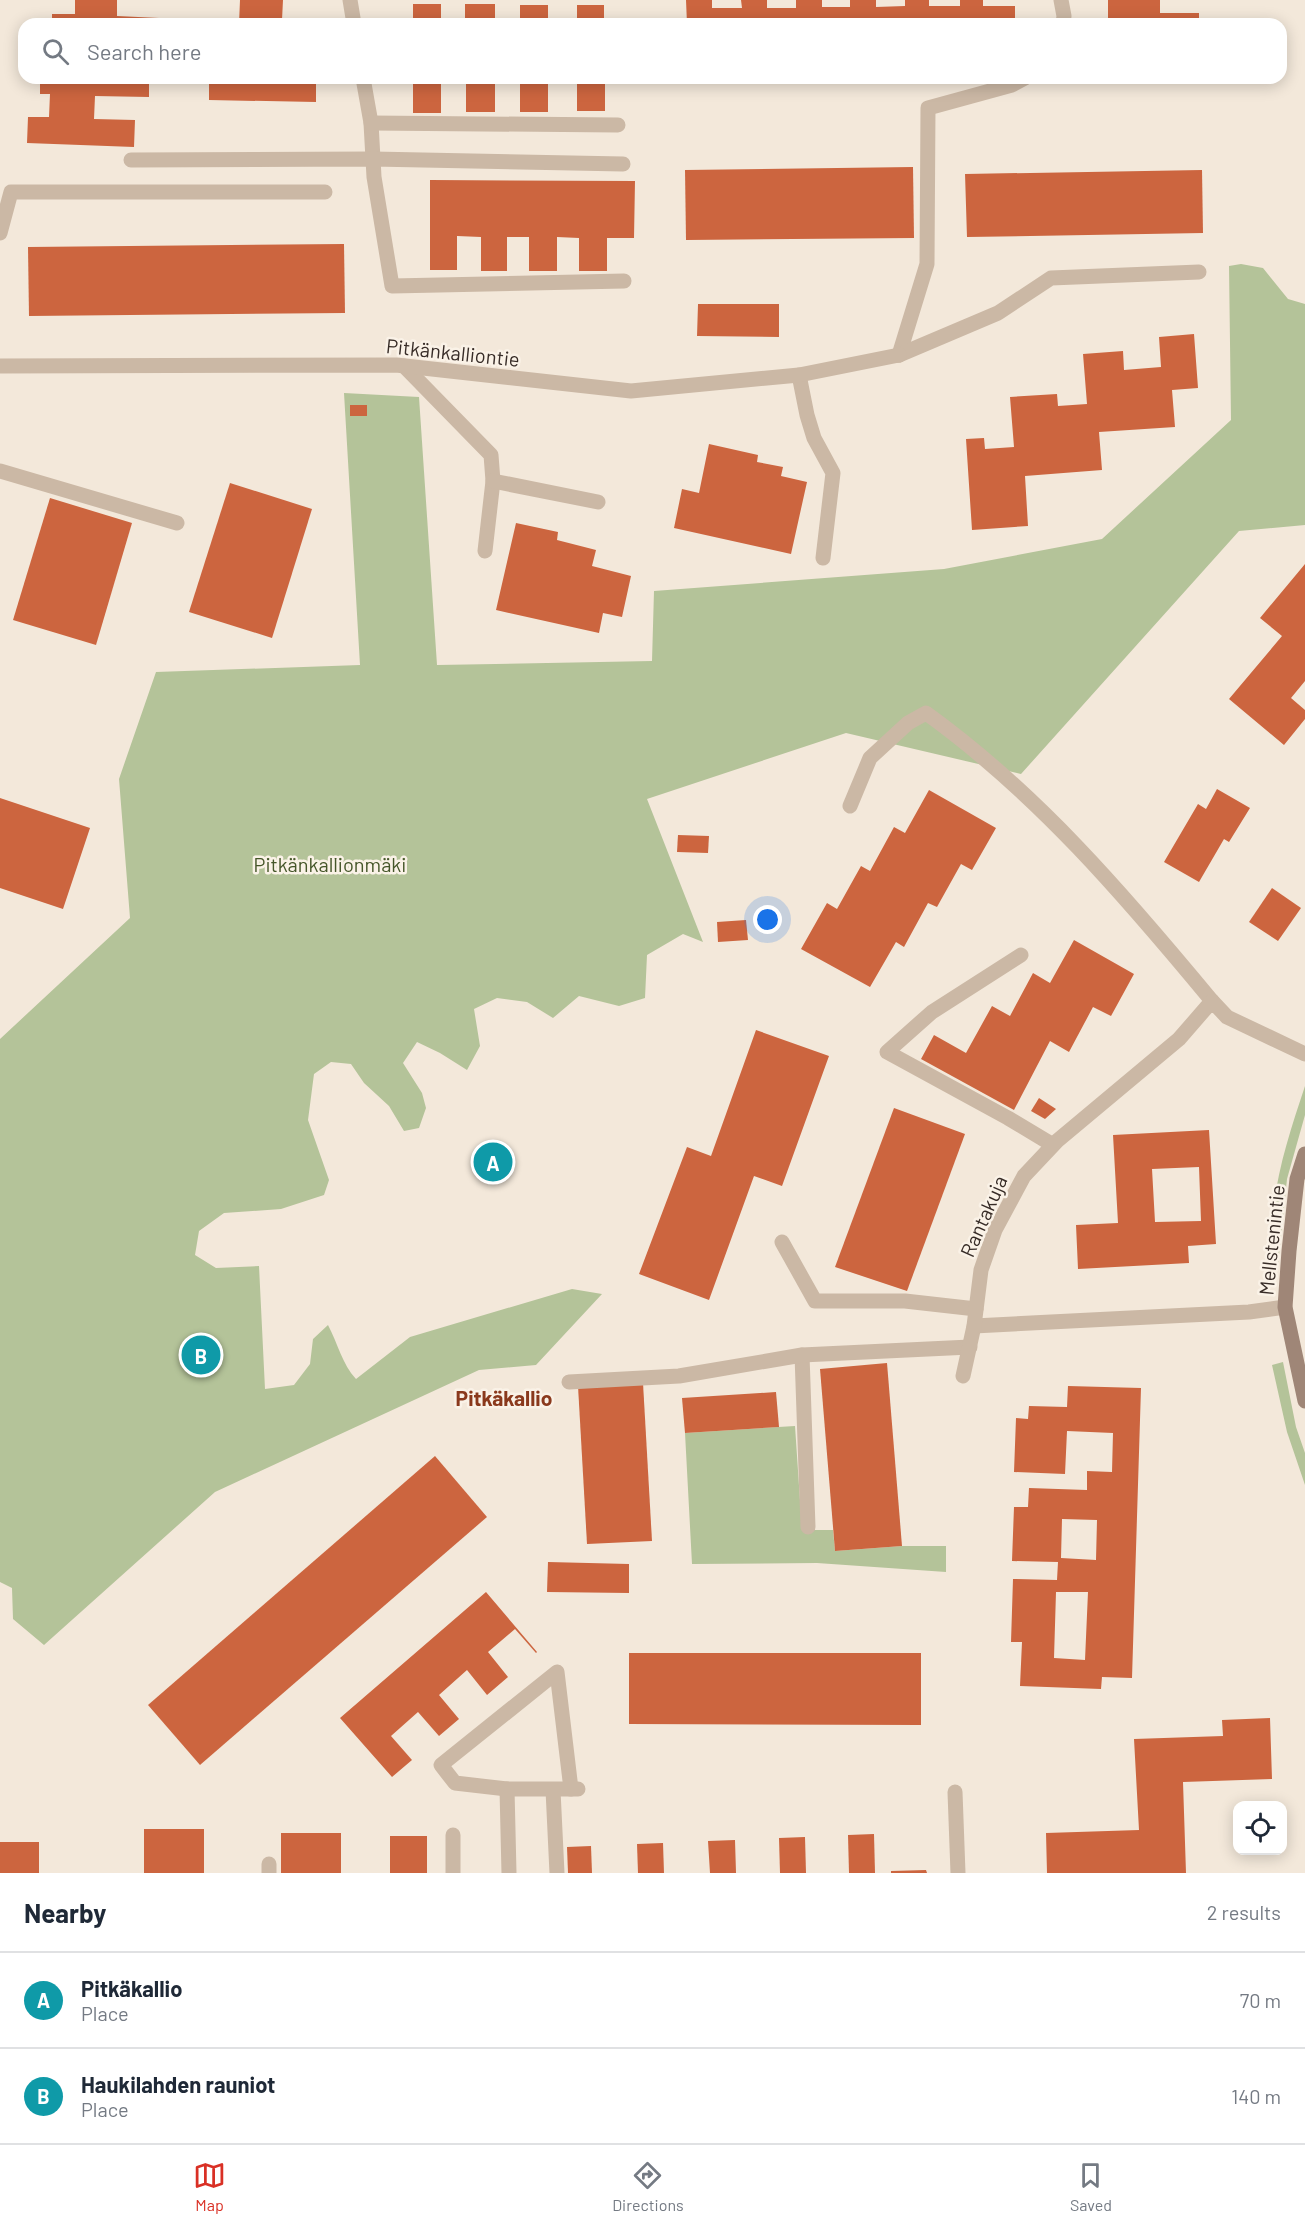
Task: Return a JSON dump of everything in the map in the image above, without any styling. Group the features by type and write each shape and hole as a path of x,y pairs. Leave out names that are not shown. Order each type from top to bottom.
{"street":[{"path":"350,0 353,18"},
{"path":"1060,0 1064,18"},
{"path":"364,84 392,286 624,281"},
{"path":"899,355 927,264 928,108 1015,84"},
{"path":"371,123 618,125"},
{"path":"131,160 373,159 622,164"},
{"path":"0,233 11,192 325,192"},
{"name":"Pitkänkalliontie","path":"0,366 404,366 631,391 799,375 899,355 998,313 1051,278 1199,272"},
{"path":"404,366 491,455 493,481 485,551"},
{"path":"799,375 814,438 833,473 823,558"},
{"path":"0,471 177,523"},
{"path":"493,481 598,501"},
{"path":"849,806 870,759 908,723 927,712 992,764 1069,836 1133,906 1227,1017 1305,1054"},
{"path":"1021,955 932,1012 887,1052 1053,1145"},
{"name":"Rantakuja","path":"963,1376 974,1326 981,1270 995,1230 1024,1176 1053,1145 1179,1039 1212,1001"},
{"name":"Mellstenintie","path":"1305,1154 1298,1179 1285,1307 1305,1401"},
{"path":"782,1242 815,1301 905,1301 976,1309"},
{"path":"974,1326 1249,1312 1285,1307"},
{"path":"569,1382 679,1376 802,1355 970,1347"},
{"path":"802,1355 808,1527"},
{"path":"557,1672 574,1789 507,1789 455,1783 441,1765 557,1672"},
{"path":"507,1789 509,1873"},
{"path":"553,1790 557,1873"},
{"path":"955,1792 958,1873"},
{"path":"453,1835 453,1873"}],"green space":[{"name":"Pitkänkallionmäki","path":"1241,264 1263,268 1288,299 1305,304 1305,525 1239,531 1021,774 846,733 647,799 703,942 683,934 647,955 645,998 619,1006 579,996 553,1018 527,1002 497,998 474,1009 480,1046 467,1070 417,1042 403,1063 422,1093 426,1108 419,1128 404,1131 389,1106 364,1083 351,1064 331,1062 314,1074 308,1120 329,1180 324,1195 281,1209 224,1213 199,1231 195,1255 216,1268 259,1266 265,1389 294,1385 310,1364 313,1339 328,1325 344,1360 356,1379 410,1337 572,1289 602,1294 536,1365 479,1370 215,1492 44,1645 13,1619 12,1588 0,1582 0,1039 130,918 119,779 156,672 360,665 344,393 419,397 437,665 652,661 654,591 944,569 1102,539 1231,420 1229,266"},
{"path":"1305,1086 1305,1115 1287,1179 1278,1264 1268,1264 1279,1174"},
{"path":"1283,1362 1296,1427 1305,1453 1305,1485 1287,1432 1272,1365"},
{"path":"795,1426 802,1530 833,1530 835,1551 902,1546 946,1546 946,1572 817,1563 692,1564 685,1433"}],"building":[{"path":"75,0 117,0 117,16 159,18 52,18 52,14 75,14"},
{"path":"240,0 283,0 282,18 239,18"},
{"path":"686,0 712,0 712,8 742,8 741,0 767,0 767,8 796,8 796,0 822,0 822,7 850,7 850,0 876,0 876,7 905,6 905,0 929,0 929,6 960,6 960,0 983,0 983,6 1015,6 1015,18 687,18"},
{"path":"1108,0 1160,0 1160,13 1199,13 1199,18 1108,18"},
{"path":"413,4 441,4 441,18 413,18"},
{"path":"465,4 495,4 495,18 465,18"},
{"path":"520,5 548,5 548,18 520,18"},
{"path":"577,5 604,5 604,18 577,18"},
{"path":"40,84 149,84 149,97 95,96 94,119 135,120 134,147 27,143 28,117 49,117 50,94 40,94"},
{"path":"209,84 316,84 316,102 209,100"},
{"path":"413,84 441,84 441,113 413,113"},
{"path":"466,84 495,84 495,112 466,112"},
{"path":"520,84 548,84 548,112 520,112"},
{"path":"577,84 605,84 605,111 577,111"},
{"path":"913,167 914,238 686,240 685,170"},
{"path":"1202,170 1203,233 967,237 965,174"},
{"path":"430,180 635,181 634,238 607,238 607,271 579,271 579,238 557,237 557,271 529,271 529,237 507,237 507,271 481,271 481,237 457,236 457,270 430,270"},
{"path":"344,244 345,313 29,316 28,247"},
{"path":"698,304 779,304 779,337 697,336"},
{"path":"1194,334 1198,388 1172,390 1175,427 1099,432 1102,470 1025,476 1028,526 972,530 966,439 984,438 985,449 1014,447 1010,397 1057,394 1058,406 1087,404 1083,354 1123,351 1124,370 1161,367 1159,337"},
{"path":"350,405 367,405 367,416 350,416"},
{"path":"709,444 758,455 757,462 783,467 781,476 807,482 791,554 674,528 682,489 699,493"},
{"path":"230,483 312,509 272,638 189,612"},
{"path":"50,498 132,523 96,645 13,620"},
{"path":"516,523 558,532 557,540 596,550 592,566 631,576 622,617 603,613 599,633 496,610"},
{"path":"1305,564 1305,681 1291,698 1305,710 1305,719 1284,745 1229,699 1282,636 1260,618"},
{"path":"1217,789 1250,808 1229,842 1224,839 1199,882 1164,862 1198,804 1206,809"},
{"path":"929,790 996,828 972,870 961,864 937,907 928,903 904,947 896,942 870,987 801,949 827,903 837,909 861,866 870,871 894,827 905,833"},
{"path":"0,798 90,828 63,909 0,888"},
{"path":"678,835 709,836 708,853 677,852"},
{"path":"1272,888 1301,908 1278,941 1249,922"},
{"path":"746,920 748,940 718,942 717,922"},
{"path":"1074,940 1134,974 1111,1016 1093,1007 1069,1052 1050,1041 1014,1110 921,1059 934,1035 966,1053 992,1006 1010,1016 1033,973 1050,983"},
{"path":"756,1030 829,1056 782,1186 754,1176 709,1300 639,1274 687,1147 711,1156"},
{"path":"1039,1098 1056,1109 1045,1119 1031,1111"},
{"path":"894,1108 965,1134 907,1291 835,1267"},
{"path":"1209,1130 1216,1244 1188,1246 1189,1263 1078,1269 1076,1225 1118,1223 1113,1135","holes":["1199,1167 1201,1221 1155,1222 1152,1169"]},
{"path":"887,1363 902,1546 835,1551 820,1369"},
{"path":"643,1383 652,1541 587,1544 578,1386"},
{"path":"1068,1386 1141,1388 1132,1678 1102,1677 1101,1689 1020,1686 1022,1642 1011,1642 1013,1579 1057,1580 1058,1562 1012,1561 1014,1507 1028,1507 1029,1488 1087,1490 1087,1471 1112,1472 1113,1433 1067,1431 1065,1474 1014,1472 1016,1418 1028,1419 1029,1406 1067,1407","holes":["1062,1519 1097,1520 1096,1560 1061,1558","1056,1592 1088,1592 1085,1660 1054,1658"]},
{"path":"776,1392 779,1427 685,1433 682,1398"},
{"path":"435,1456 487,1517 200,1765 148,1705"},
{"path":"548,1562 629,1564 629,1593 547,1592"},
{"path":"486,1592 537,1652 515,1629 488,1652 508,1677 487,1695 467,1670 439,1695 459,1719 439,1736 418,1712 391,1736 412,1760 392,1777 340,1718"},
{"path":"629,1653 921,1653 921,1725 629,1724"},
{"path":"1270,1718 1272,1779 1183,1782 1186,1873 1047,1873 1046,1833 1139,1830 1134,1739 1223,1736 1222,1720"},
{"path":"144,1829 204,1829 204,1873 144,1873"},
{"path":"281,1833 341,1833 341,1873 281,1873"},
{"path":"874,1834 875,1873 849,1873 848,1835"},
{"path":"390,1836 427,1836 427,1873 390,1873"},
{"path":"805,1837 806,1873 780,1873 779,1838"},
{"path":"735,1840 736,1873 710,1873 708,1841"},
{"path":"0,1842 39,1842 39,1873 0,1873"},
{"path":"663,1843 664,1873 638,1873 637,1844"},
{"path":"591,1846 592,1873 568,1873 567,1847"},
{"path":"926,1870 927,1873 891,1873 891,1871"}],"place":[{"name":"Pitkäkallio","path":"493,1162"},
{"name":"Haukilahden rauniot","path":"201,1355"}],"district":[{"name":"Pitkäkallio","path":"504,1397"}]}
